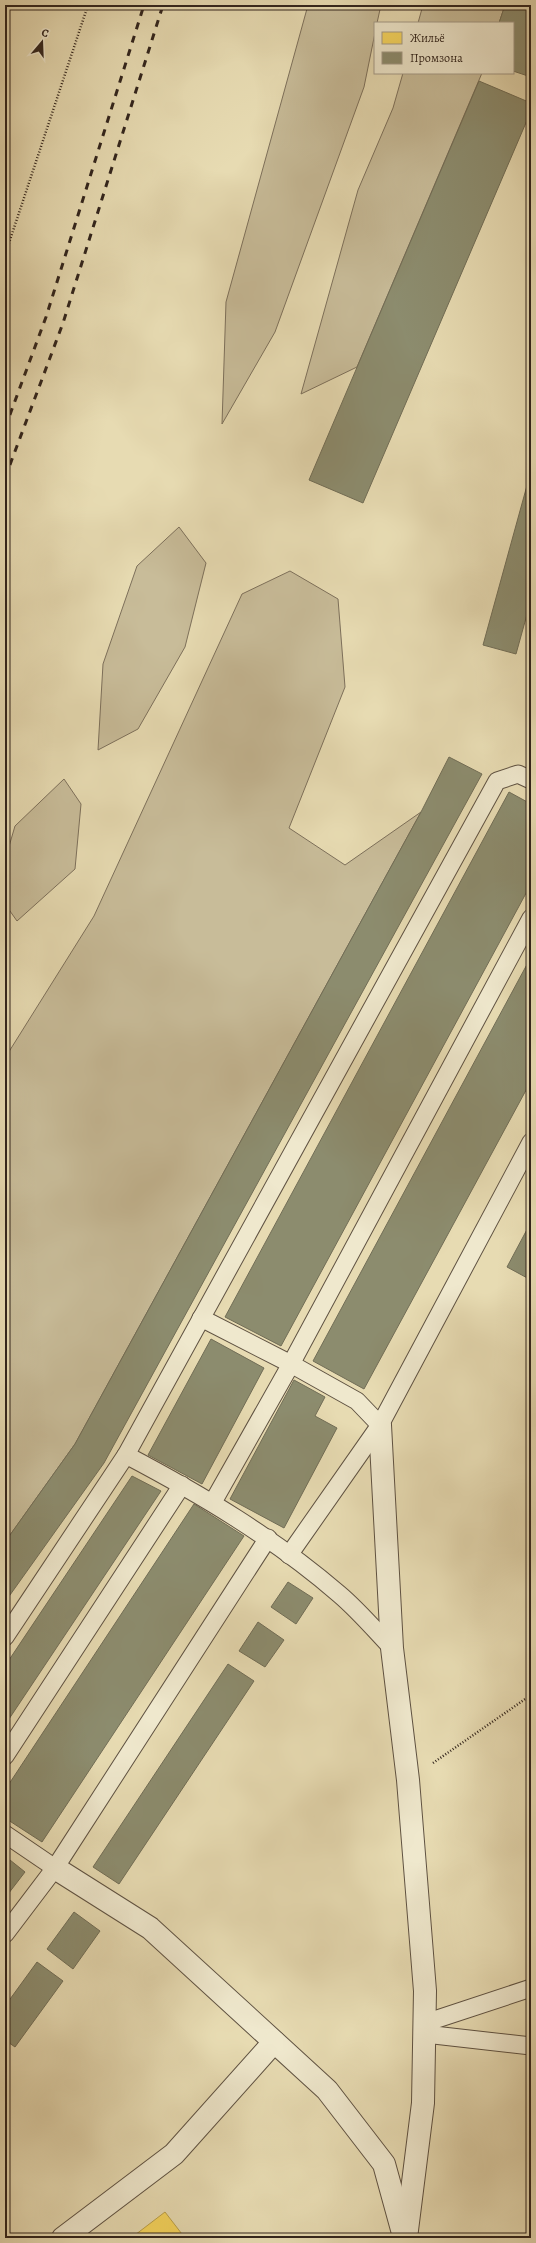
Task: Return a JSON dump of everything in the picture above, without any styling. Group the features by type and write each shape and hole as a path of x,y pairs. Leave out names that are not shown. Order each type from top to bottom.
{"street":[{"path":"380,1425 392,1648 408,1780 425,1991 423,2103 405,2238"},
{"path":"55,1868 150,1928 327,2090 384,2164 405,2238"},
{"path":"62,2238 174,2154 274,2042"}],"lane":[{"path":"5,1637 126,1455 497,781 518,774 531,780"},
{"path":"212,1502 291,1364 531,918"},
{"path":"289,1555 380,1425 531,1142"},
{"path":"201,1318 291,1364 357,1401 380,1425"},
{"path":"126,1455 212,1502 268,1538 340,1594 392,1648"},
{"path":"5,1756 182,1485"},
{"path":"5,1934 55,1868 268,1538"},
{"path":"5,1834 55,1868"},
{"path":"425,2029 531,1988"},
{"path":"425,2029 531,2046"}],"path":[{"path":"5,255 88,5"},
{"path":"408,1780 531,1695"}],"shaded area":[{"path":"308,5 381,5 377,22 374,22 374,38 364,87 275,332 222,424 226,302"},
{"path":"423,5 505,5 499,22 418,22"},
{"path":"403,74 482,74 357,367 301,394 358,190 393,108"},
{"path":"179,527 206,563 185,647 138,729 98,750 103,664 137,566"},
{"path":"290,571 338,599 345,687 289,828 345,865 421,812 75,1444 5,1542 5,1058 94,916 242,594"},
{"path":"64,779 81,804 75,869 17,921 5,904 5,860 15,826"}],"building: Жильё":[{"path":"165,2212 185,2238 131,2238"}],"building: Промзона":[{"path":"505,5 531,5 531,77 514,71 514,22 499,22"},
{"path":"479,81 531,103 531,111 363,503 309,480"},
{"path":"531,471 531,600 516,654 483,645"},
{"path":"449,757 482,774 104,1463 5,1602 5,1542 75,1444 421,812"},
{"path":"509,792 531,804 531,884 281,1346 225,1317"},
{"path":"531,957 531,1081 364,1389 313,1361"},
{"path":"531,1222 531,1280 507,1267"},
{"path":"211,1339 264,1368 202,1484 148,1455"},
{"path":"294,1380 325,1397 315,1416 337,1428 284,1528 230,1499"},
{"path":"132,1476 161,1491 5,1725 5,1666"},
{"path":"194,1504 244,1536 42,1842 5,1818 5,1790"},
{"path":"288,1582 313,1598 296,1624 271,1607"},
{"path":"258,1622 284,1640 265,1667 239,1651"},
{"path":"228,1664 254,1681 119,1884 93,1867"},
{"path":"5,1856 25,1872 5,1898"},
{"path":"74,1912 100,1931 73,1969 47,1949"},
{"path":"37,1962 63,1981 15,2047 5,2040 5,2006"}],"railway":[{"path":"5,428 46,317 144,5"},
{"path":"5,478 63,323 163,5"}]}
